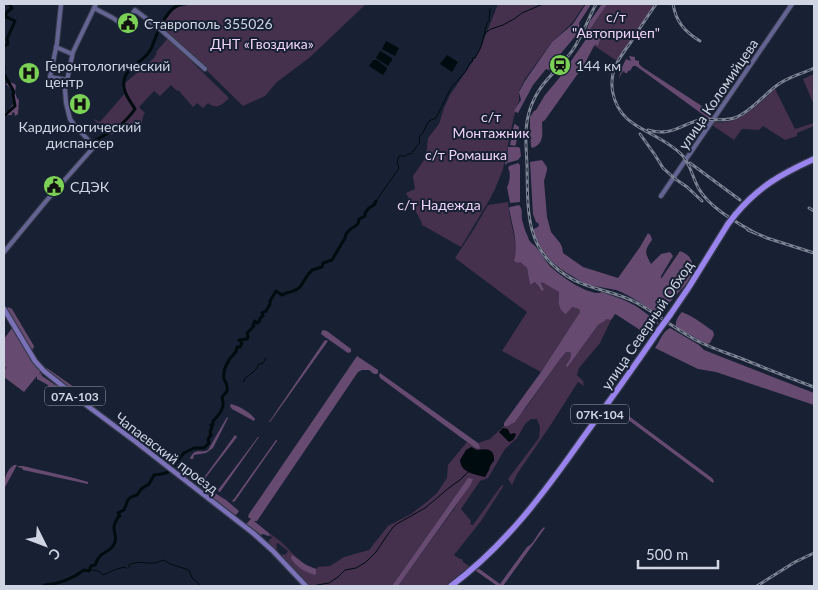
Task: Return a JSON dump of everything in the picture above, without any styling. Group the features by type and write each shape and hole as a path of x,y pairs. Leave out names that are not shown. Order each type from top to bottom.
{"highway":[{"name":"улица Северный Обход","path":"451,586 489,554 523,519 540,497 670,315 735,215 753,195 766,185 784,173 814,159"}],"main road":[{"name":"Чапаевский проезд","path":"4,309 44,371 259,539 306,586"}],"street":[{"path":"61,4 50,77 67,80"},
{"name":"улица Коломийцева","path":"661,196 792,4"},
{"path":"4,252 92,149 92,144 70,118 65,102 65,89 72,54 95,6 124,26 135,10 205,69"},
{"path":"56,46 72,54"}],"green space":[{"name":"ДНТ «Гвоздика»","path":"177,4 366,4 309,58 277,82 265,96 243,106 193,57 159,28"},
{"path":"498,4 585,4 572,23 551,43 525,79 519,91 519,101 503,169 487,204 461,247 422,225 406,193 415,189 413,176 426,157 428,138 439,124 450,95 479,52"},
{"name":"с/т \"Автоприцеп\"","path":"604,4 655,4 617,61 593,45 599,37 588,29"},
{"path":"168,38 194,60 192,62 229,98 219,106 208,103 203,108 197,103 193,107 171,85 160,96 154,91 139,107 145,113 141,128 119,131 111,135 109,128 104,125 102,127 94,119 100,122 126,92 124,84 154,58 156,52"},
{"path":"814,74 814,105 803,79"},
{"path":"775,89 795,129 814,123 814,126 797,133 797,136 785,140 763,126 759,130 742,129 734,140 712,125 713,122 724,122 746,114"},
{"path":"508,202 516,246 515,261 520,262 527,268 530,285 535,282 539,288 543,288 541,282 544,282 559,292 558,300 568,310 572,307 579,309 580,312 541,372 502,351 527,312 455,258 488,205"},
{"path":"606,318 611,320 600,343 579,368 577,375 584,382 584,386 578,382 517,474 512,485 508,479 539,438 540,427 537,419 531,419 525,424 517,438 505,449 488,478 480,481 461,509 471,521 470,524 473,525 501,486 504,485 481,521 454,555 472,568 448,586 398,586 456,506 468,478 392,586 308,586 282,558 282,555 285,555 288,551 278,543 275,551 269,544 269,540 273,537 268,536 268,533 281,542 302,562 316,569 318,567 330,566 344,557 369,550 388,526 411,514 437,493 447,478 448,465 467,442 474,447 480,447 478,443 490,439 504,426 508,426 525,409 566,352 571,354 566,365 567,368 598,325 605,321","holes":["471,447 477,450 490,464 489,472"]}],"shaded area":[{"path":"586,4 590,4 590,6 579,23 578,33 552,64 552,68 546,69 533,85 518,113 514,111 521,100 519,92 525,81 552,42 573,24"},
{"path":"602,4 607,4 590,29 587,29 590,21"},
{"path":"591,32 599,35 598,46 595,44 584,65 542,122 541,141 532,148 530,117"},
{"path":"386,41 399,48 395,56 382,49"},
{"path":"380,51 392,58 388,66 376,58"},
{"path":"447,55 458,62 452,72 440,64"},
{"path":"629,56 635,57 635,60 639,61 642,67 708,110 709,113 715,114 709,119 636,66 633,66 627,73 624,71 619,79 626,59 631,61"},
{"path":"373,60 377,60 386,67 387,69 383,75 369,66"},
{"path":"9,82 16,86 16,94 19,100 18,114 15,116 14,112 12,115 7,115 4,118 4,113 14,103 12,100 13,91 6,84"},
{"path":"515,124 519,127 515,146 510,145"},
{"path":"508,147 520,148 521,156 518,160 506,165 505,164"},
{"path":"542,160 547,167 544,181 547,217 551,232 560,243 563,253 583,267 618,278 648,233 652,240 646,252 651,264 661,254 670,252 673,256 661,279 680,251 690,257 694,269 687,283 670,302 662,315 622,292 583,282 565,272 548,258 533,231 539,224 536,222 533,214 530,162"},
{"path":"518,163 520,165 520,202 510,203 507,187 510,177 508,168"},
{"path":"519,205 529,240 553,269 566,279 590,292 602,292 636,306 658,322 658,324 654,324 651,334 640,330 615,314 611,320 606,319 598,325 567,368 566,365 571,354 566,352 515,422 504,426 504,423 541,372 580,312 579,309 572,307 566,314 563,312 559,305 559,292 542,282 544,290 542,291 535,282 530,285 527,268 520,262 514,261 515,241 509,208"},
{"path":"8,307 12,309 34,346 33,349 31,350 7,310"},
{"path":"682,312 713,331 714,335 710,343 707,344 676,327 677,319"},
{"path":"12,328 41,371 39,374 41,373 54,386 55,384 80,403 79,406 56,388 55,391 51,392 48,385 37,379 37,376 24,392 4,377 4,371 7,366 4,369 4,339"},
{"path":"670,328 704,350 814,393 814,405 716,372 698,369 655,348 663,334"},
{"path":"323,330 351,349 351,352 348,353 321,334"},
{"path":"325,340 328,341 269,422"},
{"path":"357,356 378,370 378,373 374,374 369,370 358,372 257,521 254,521 270,534 268,536 261,535 246,524 251,519 248,517 249,514"},
{"path":"47,368 88,397 87,400 46,371"},
{"path":"380,373 478,443 479,449 380,378"},
{"path":"231,404 253,416 254,421 232,409"},
{"path":"615,407 712,478 713,483 615,410"},
{"path":"227,417 213,448 206,453 194,455 193,459 191,459 194,453 208,450"},
{"path":"503,428 508,429 510,434 515,433 516,435 513,440 509,442 499,432"},
{"path":"235,435 237,437 203,481 203,479"},
{"path":"259,437 219,492 218,490"},
{"path":"277,441 233,502 232,501"},
{"path":"471,447 477,450 487,449 493,454 494,461 485,477 465,470 461,464 460,460 466,450"},
{"path":"14,465 17,465 4,489 6,475"},
{"path":"18,466 74,478 88,482 88,484 23,470"},
{"path":"185,469 239,511 237,514 233,514 202,490 201,486 183,470"},
{"path":"468,478 473,479 471,484 398,586 392,586"},
{"path":"544,527 503,586 496,585 476,571 478,568 500,584"},
{"path":"292,555 306,565 316,569 316,574 298,567 291,558"}],"waterway":[{"path":"4,46 8,44 7,39 15,21 6,17 6,13 12,8 9,4"},
{"path":"94,141 122,124 135,109 124,88 125,76 131,68 146,56 168,14 174,8 185,4"},
{"path":"484,34 543,4"},
{"path":"376,201 399,168 397,162 399,156 411,154 420,142 419,137 429,121 436,118 451,88 466,71 473,58 475,58 481,47 489,21 490,9"},
{"path":"4,74 14,92 15,106 4,116"},
{"path":"43,586 55,584 84,570 89,571 102,554 111,549 116,539 114,526 120,516 118,513 124,510 129,499 137,495 141,489 149,484 154,475 168,472 184,453 194,448 204,448 209,443 211,425 221,411 223,405 222,398 227,391 224,379 225,368 236,352 237,347 240,347 242,343 239,340 247,339 247,333 254,326 255,321 259,322 263,316 262,313 266,311 276,291 282,295 296,290 312,270 322,267 323,263 332,260 346,234 357,225 359,219 365,216 365,213 376,201"},
{"path":"244,382 245,378 258,365 263,363 266,358"},
{"path":"314,586 329,583 345,570 356,568 366,562 376,552 395,525 425,508 468,472"},
{"path":"129,567 129,565 136,563 155,563 164,560 189,570 192,578 200,586"},
{"path":"89,571 98,571 103,575 114,570 126,568"}],"railway":[{"path":"596,4 576,46 538,91 528,116 526,137 529,211 535,239 541,251 564,274 581,283 637,303 685,334 707,345 814,387"},
{"path":"656,4 615,67 612,83 614,99 627,119 665,142 682,155 699,189 710,202 724,214 755,233"},
{"path":"673,4 676,16 682,26 700,41"},
{"path":"648,130 662,132 696,121 732,119 753,107 780,83 814,68"},
{"path":"640,134 663,168 702,201"},
{"path":"690,163 740,200"},
{"path":"809,208 814,211"},
{"path":"748,230 814,253"},
{"path":"757,586 795,562 814,553"}],"place":[{"name":"Ставрополь 355026","path":"128,23"},
{"name":"144 км","path":"560,65"},
{"name":"Геронтологический центр","path":"29,73"},
{"name":"Кардиологический диспансер","path":"80,104"},
{"name":"СДЭК","path":"54,186"}],"park label":[{"name":"с/т Монтажник","path":"491,124"},
{"name":"с/т Ромашка","path":"466,154"},
{"name":"с/т Надежда","path":"439,204"}]}
